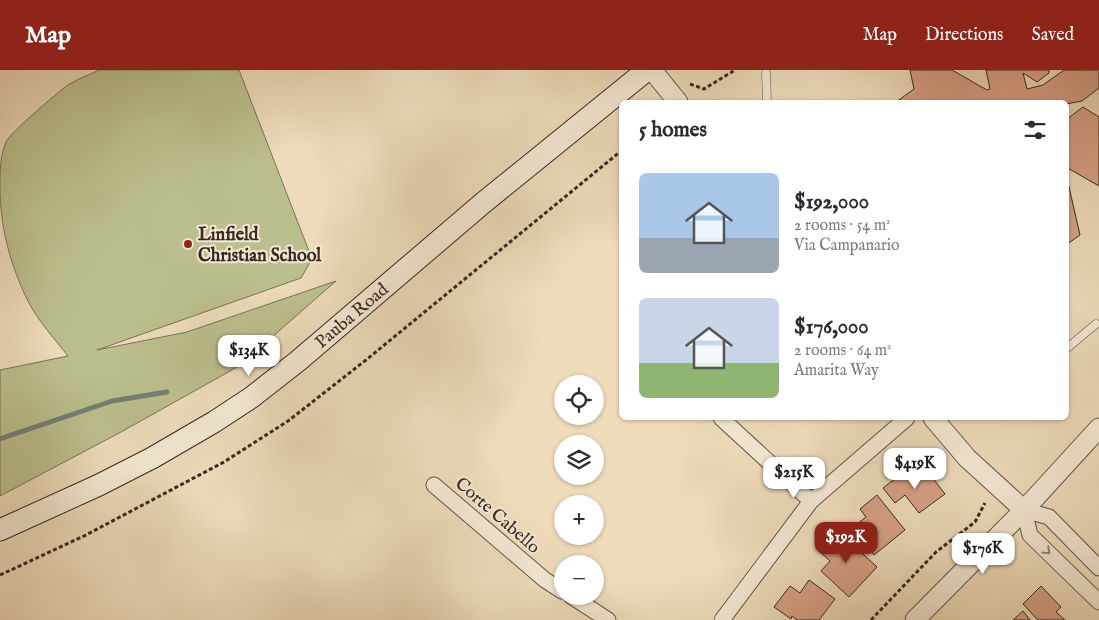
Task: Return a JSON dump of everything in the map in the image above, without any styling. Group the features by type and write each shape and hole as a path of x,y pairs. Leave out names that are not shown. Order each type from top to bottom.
{"main road":[{"name":"Pauba Road","path":"0,530 99,485 152,458 214,422 252,397 298,361 483,203 647,70"}],"street":[{"path":"652,70 676,100"},
{"path":"723,420 811,501"},
{"path":"722,620 811,501 905,420"},
{"path":"935,420 967,458 1024,510 1049,517 1099,568"},
{"path":"915,620 1024,510 1099,428"},
{"name":"Corte Cabello","path":"434,486 554,586"},
{"path":"1024,510 1030,535 1099,602"},
{"path":"585,605 608,620"}],"lane":[{"path":"766,73 768,100"},
{"path":"1069,346 1096,324"}],"path":[{"path":"690,84 704,89 735,70"},
{"path":"0,574 84,536 224,462 288,421 397,335 619,153"},
{"path":"871,620 936,552 976,522 985,502"}],"green space":[{"path":"99,70 239,70 312,259 301,278 97,350 187,332 336,281 239,366 121,432 0,496 0,370 68,356 32,308 11,259 4,231 0,202 0,170 3,153 9,137 45,104 68,85"}],"building":[{"path":"910,70 952,70 987,90 990,89 986,70 1049,70 1049,73 1037,82 1023,73 1027,89 1043,85 1064,70 1099,70 1099,88 1082,101 1069,103 1069,100 899,100 914,89"},
{"path":"1083,107 1099,117 1099,186 1069,169 1069,118"},
{"path":"1069,187 1080,235 1069,243"},
{"path":"925,468 945,494 919,513 905,495 895,503 883,488 905,471 911,479"},
{"path":"877,495 905,530 874,555 852,528 866,517 860,509"},
{"path":"838,531 877,567 849,597 821,571 830,561 819,551"},
{"path":"809,580 835,599 819,620 797,620 792,616 791,619 774,607 790,586 800,593"},
{"path":"1041,586 1061,607 1056,612 1065,620 1038,620 1023,604"},
{"path":"1023,611 1030,620 1013,620"}],"waterway":[{"path":"0,439 112,401 167,392"}],"place":[{"name":"Linfield Christian School","path":"188,244"}]}
